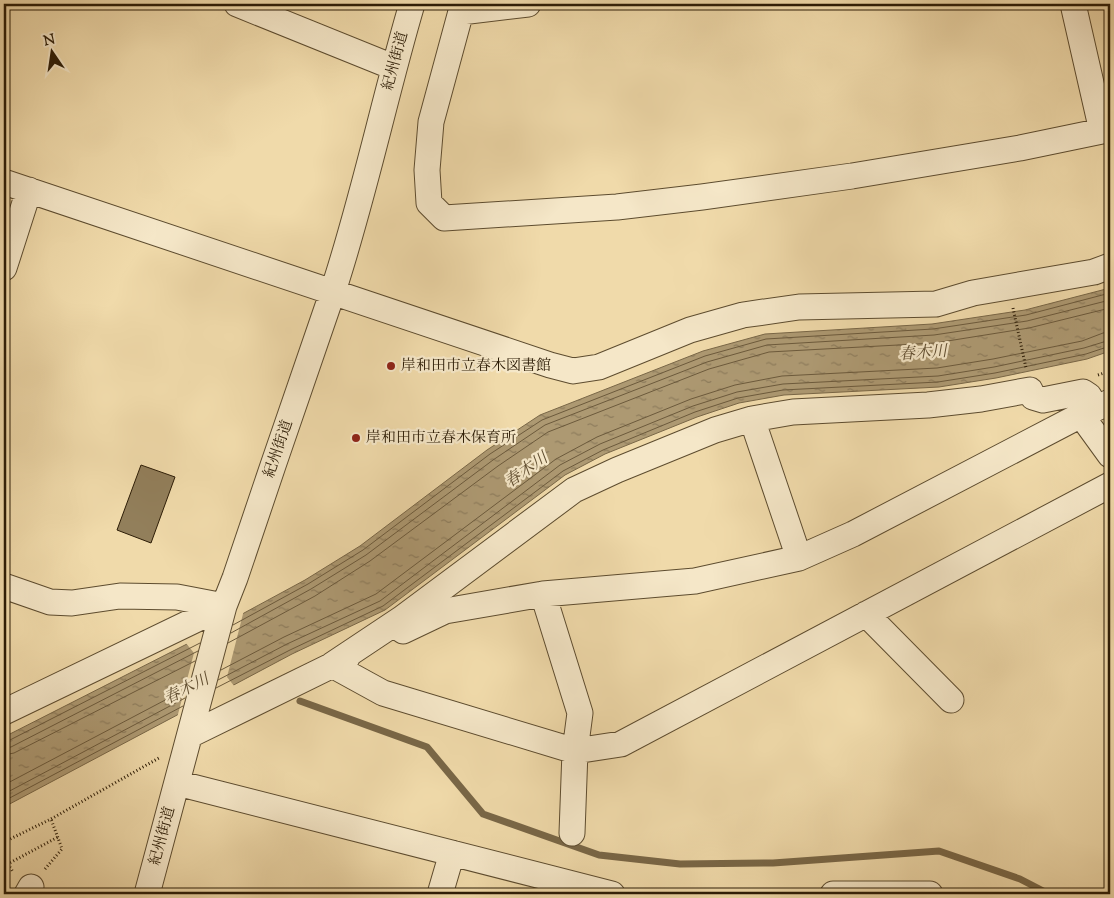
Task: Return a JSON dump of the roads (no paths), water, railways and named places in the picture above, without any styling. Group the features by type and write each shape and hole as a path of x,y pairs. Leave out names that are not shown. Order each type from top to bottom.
{"street":[{"path":"237,4 393,67"},
{"name":"紀州街道","path":"148,892 223,610 333,291 371,160 393,67 412,4"},
{"path":"528,4 462,8 430,131 427,170 429,203 444,218 617,206 702,197 852,176 1020,148 1102,131 1073,4"},
{"path":"4,182 550,365 573,371 599,367 690,330 744,315 799,307 936,304 973,293 1094,272 1110,266"},
{"path":"4,268 29,190"},
{"path":"332,665 401,619 574,490 616,470 706,434 752,419 793,412 928,405 981,399 1030,390 1033,397 1043,400 1082,392 1089,396 1096,409 1110,455"},
{"path":"190,734 445,611 544,594 695,581 799,558 853,534 1096,409"},
{"path":"752,419 799,558"},
{"path":"332,665 383,693 574,751 621,744 1110,485"},
{"path":"4,586 50,602 72,603 120,596 177,597 223,610"},
{"path":"544,594 580,713 574,751 572,833"},
{"path":"4,712 223,610"},
{"path":"866,614 951,700"},
{"path":"177,783 452,853 533,884 612,894"},
{"path":"440,894 452,853"},
{"path":"833,894 930,894"}],"water":[{"name":"春木川","path":"1110,288 1110,351 1087,359 996,378 939,387 784,395 739,403 697,417 605,454 565,475 385,610 292,654 4,807 4,737 185,645 305,580 360,546 487,450 540,415 703,351 765,334 932,324 1025,310"}],"waterway":[{"path":"300,701 427,747 483,814 599,855 680,864 773,863 939,851 1020,879 1049,894"}],"place":[{"name":"岸和田市立春木図書館","path":"391,366"},
{"name":"岸和田市立春木保育所","path":"356,438"}]}
